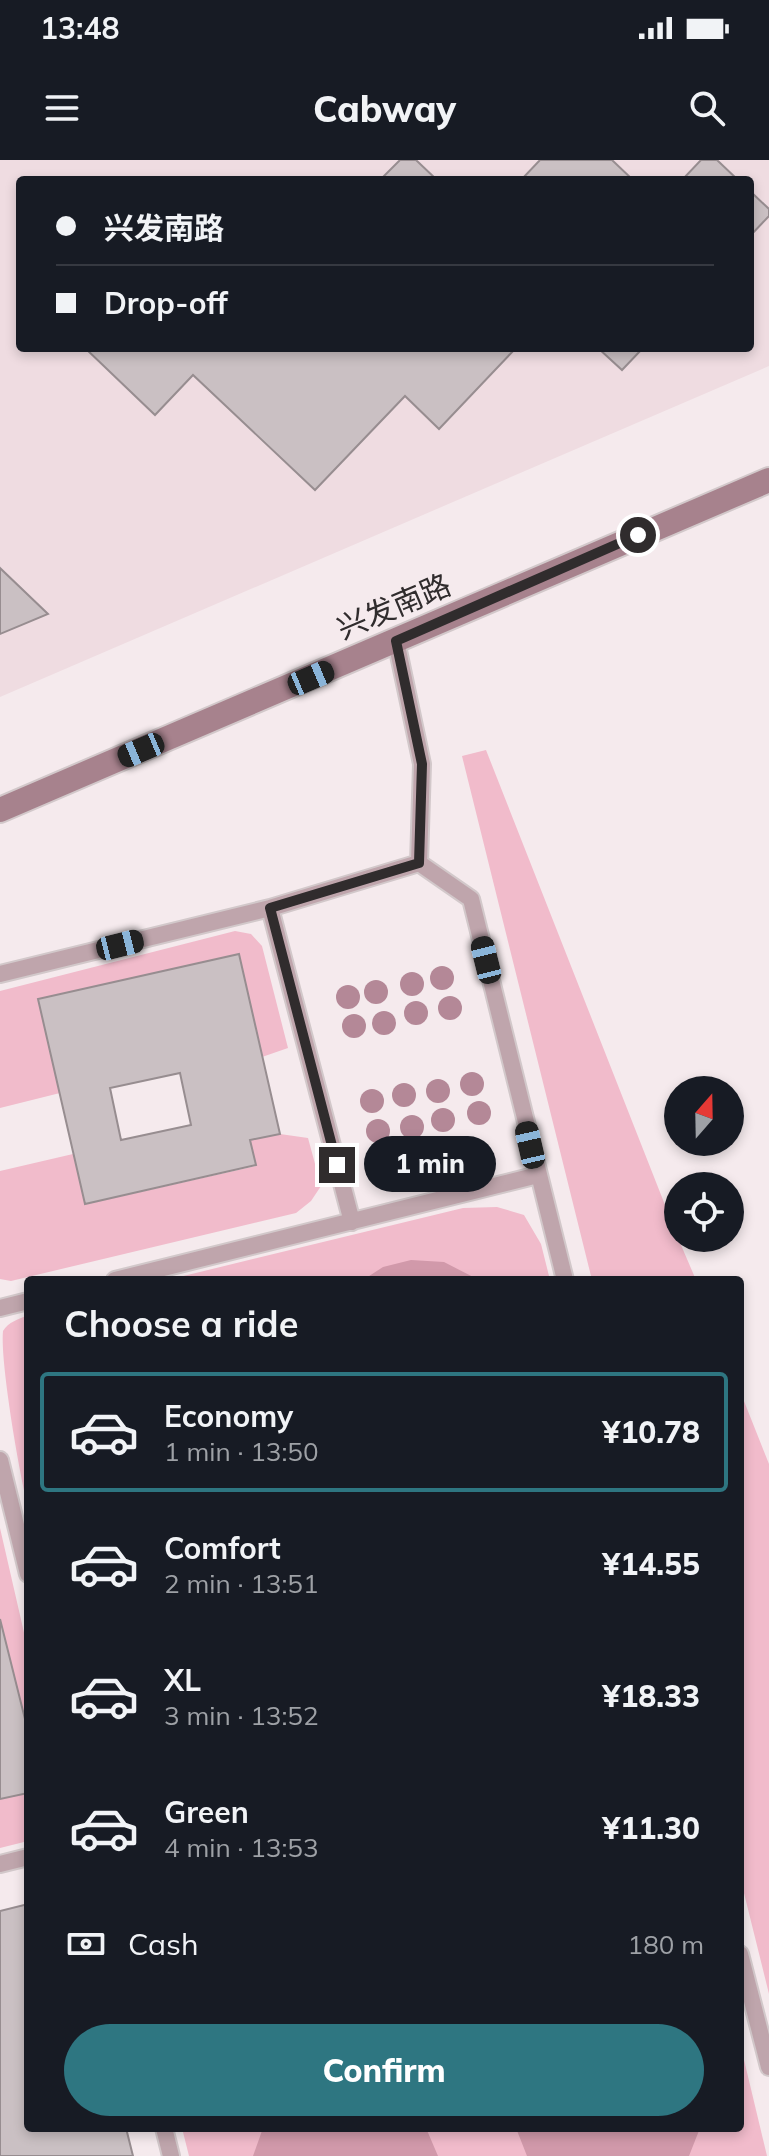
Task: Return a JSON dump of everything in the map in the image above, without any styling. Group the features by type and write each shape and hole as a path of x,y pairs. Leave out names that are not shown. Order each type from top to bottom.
{"street":[{"name":"兴发南路","path":"0,810 769,480"}],"lane":[{"path":"396,641 422,764 419,863"},
{"path":"0,974 270,908 419,863"},
{"path":"419,863 471,899 564,1276"},
{"path":"270,908 352,1222"},
{"path":"131,1276 538,1175"},
{"path":"0,1308 24,1302"},
{"path":"0,1460 24,1558"},
{"path":"0,1864 24,1858"},
{"path":"744,1970 769,2067"},
{"path":"165,2132 171,2156"}],"shaded area":[{"path":"0,160 769,160 769,366 0,697"},
{"path":"486,750 664,1202 664,1252 684,1252 694,1276 591,1276 462,756"},
{"path":"235,931 251,934 262,946 288,1048 262,1057 60,1093 0,1108 0,991"},
{"path":"280,1134 308,1138 321,1186 311,1201 296,1213 11,1281 0,1279 0,1171 73,1154 86,1204 256,1166 250,1140"},
{"path":"497,1207 524,1215 541,1244 549,1276 183,1276 463,1208"},
{"path":"411,1260 444,1262 471,1276 369,1276 383,1267"},
{"path":"24,1317 24,1488 4,1366 3,1331"},
{"path":"744,1401 769,1464 769,1994 744,1893"},
{"path":"0,1528 24,1633 24,1842 0,1848"},
{"path":"744,2060 767,2156 189,2156 183,2132 744,2132"},
{"path":"262,2132 428,2132 438,2156 253,2156"},
{"path":"518,2132 698,2132 689,2156 527,2156"}],"building":[{"path":"400,160 416,160 433,176 384,176"},
{"path":"540,160 612,160 629,176 525,176"},
{"path":"701,160 717,160 734,176 686,176"},
{"path":"754,195 769,209 769,216 754,232"},
{"path":"89,352 512,352 439,429 405,396 315,490 193,375 155,415"},
{"path":"602,352 639,352 622,370"},
{"path":"0,568 48,614 0,634"},
{"path":"239,954 280,1134 250,1140 256,1165 85,1204 38,999","holes":["180,1073 191,1125 121,1140 110,1088"]},
{"path":"0,1619 24,1715 24,1794 0,1799"},
{"path":"24,1905 24,2132 127,2132 133,2156 0,2156 0,1911"}],"route":[{"path":"337,1165 270,908 419,863 422,764 396,641 638,535"}]}
